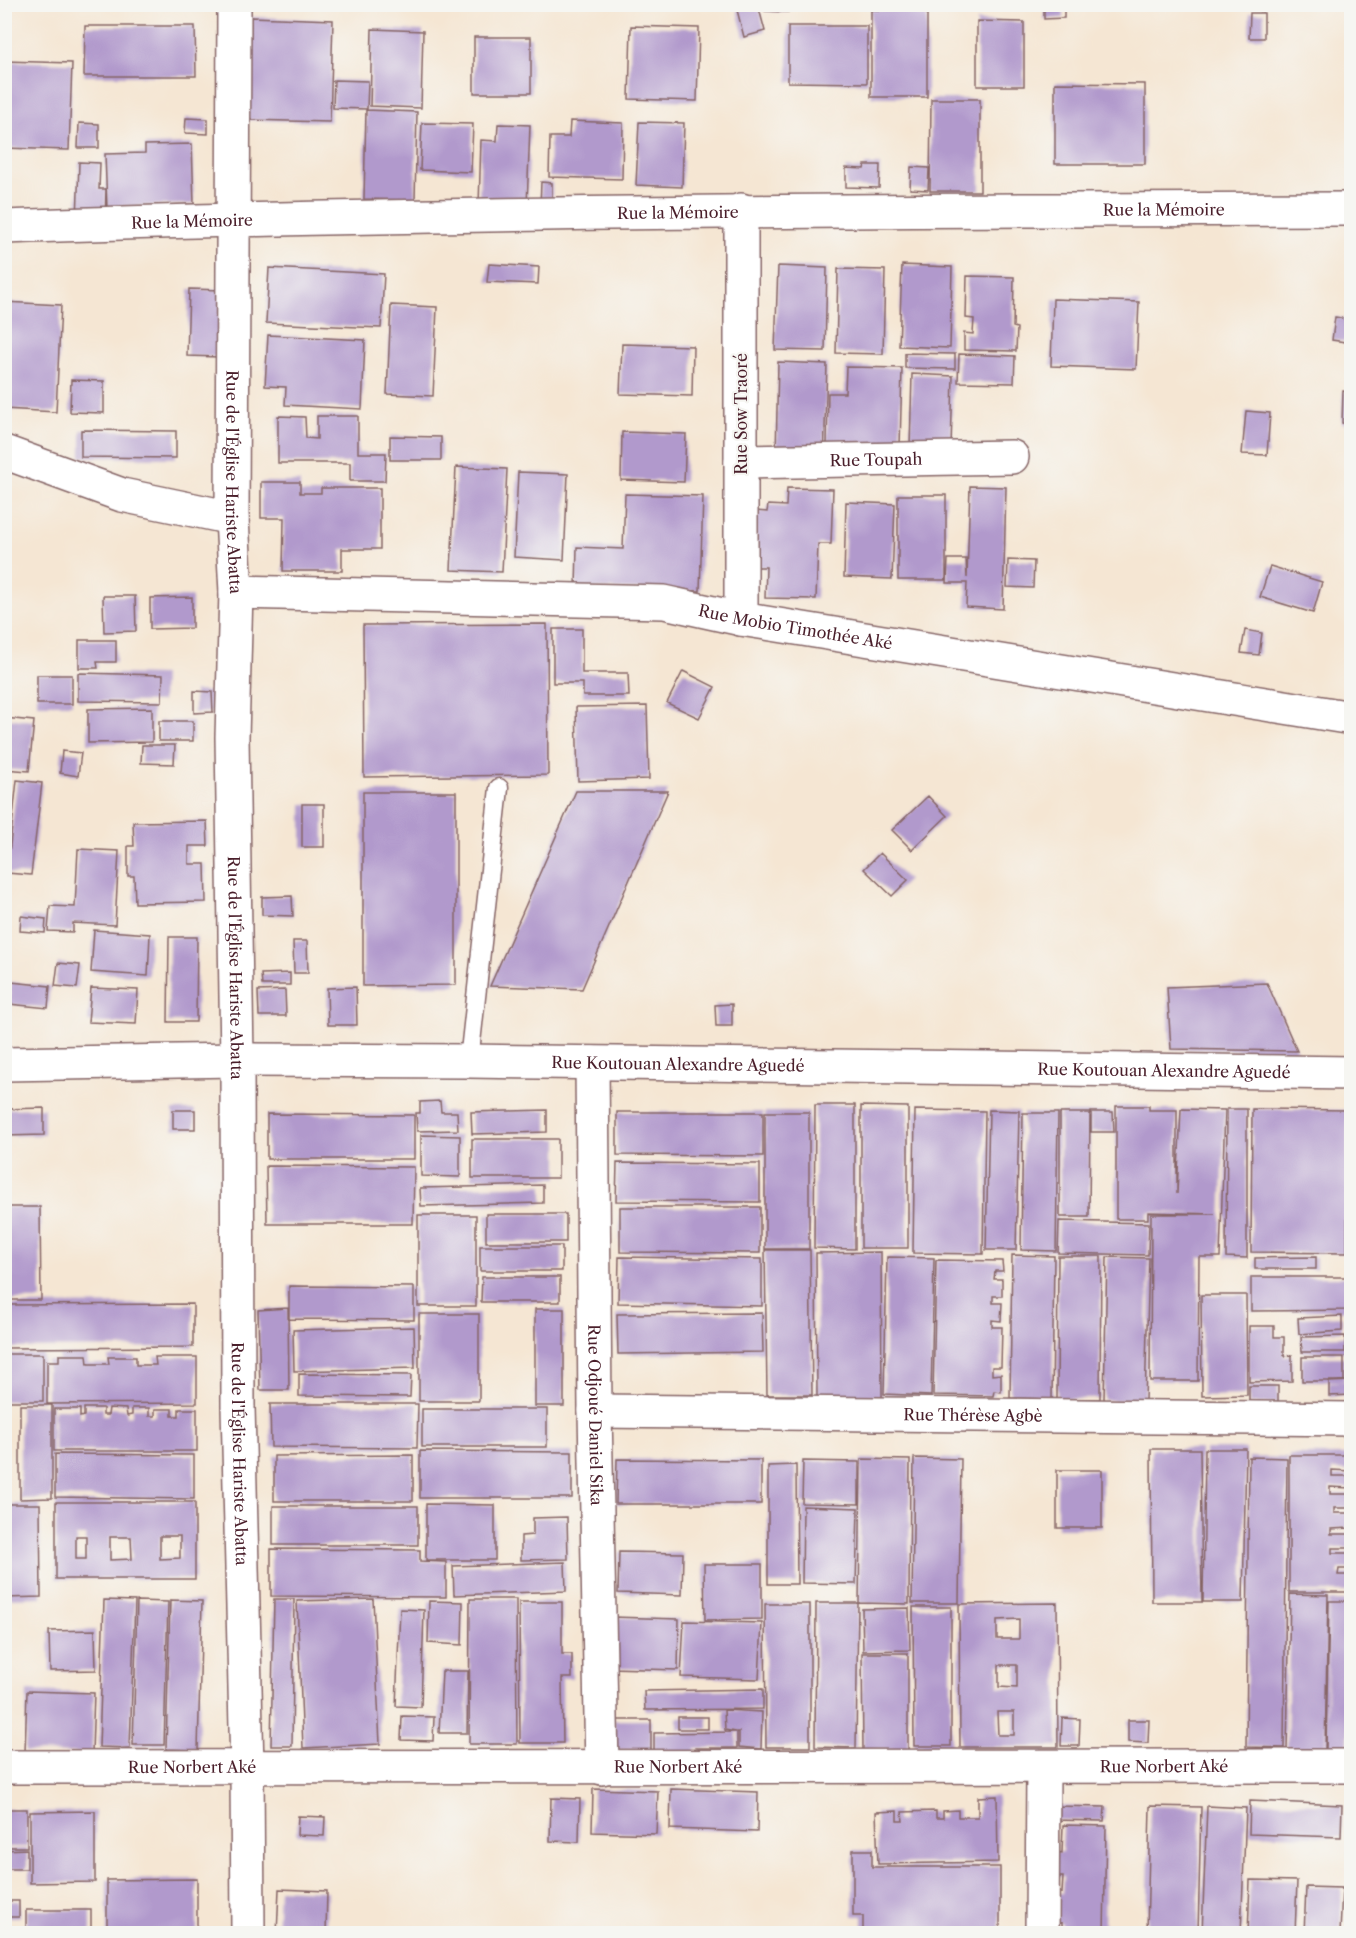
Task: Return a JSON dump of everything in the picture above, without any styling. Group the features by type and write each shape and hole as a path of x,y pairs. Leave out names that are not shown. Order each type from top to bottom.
{"street":[{"name":"Rue de l'Église Hariste Abatta","path":"234,4 232,518 236,592 232,737 237,1060 238,1419 247,1767 248,1934"},
{"name":"Rue la Mémoire","path":"4,227 233,219 741,210 1352,209"},
{"name":"Rue Sow Traoré","path":"741,210 741,619"},
{"path":"4,452 122,495 232,518"},
{"name":"Rue Toupah","path":"741,462 1012,457"},
{"name":"Rue Mobio Timothée Aké","path":"236,592 664,602 741,619 1352,718"},
{"name":"Rue Koutouan Alexandre Aguedé","path":"4,1064 237,1060 469,1061 1352,1072"},
{"name":"Rue Odjoué Daniel Sika","path":"592,1063 595,1410 602,1768"},
{"name":"Rue Thérèse Agbè","path":"595,1410 1352,1419"},
{"name":"Rue Norbert Aké","path":"4,1767 1352,1766"},
{"path":"1042,1934 1043,1767"}],"lane":[{"path":"469,1061 499,788"}],"building":[{"path":"483,4 494,4 494,9 483,8"},
{"path":"765,4 788,4 788,12 765,11"},
{"path":"1044,4 1064,4 1064,18 1044,19"},
{"path":"758,5 765,31 744,37 737,10"},
{"path":"927,9 927,97 871,97 871,10"},
{"path":"1250,13 1264,13 1264,38 1249,38"},
{"path":"251,17 333,20 330,122 248,120"},
{"path":"977,21 1024,22 1024,86 977,86"},
{"path":"85,26 195,26 196,76 84,76"},
{"path":"631,26 699,28 697,101 629,99"},
{"path":"788,26 867,26 867,83 788,82"},
{"path":"372,29 423,31 421,108 370,106"},
{"path":"474,37 531,37 531,93 474,93"},
{"path":"4,61 72,63 69,150 4,148"},
{"path":"334,80 368,81 367,109 333,108"},
{"path":"1055,83 1145,84 1145,164 1055,164"},
{"path":"931,99 980,99 980,191 930,191"},
{"path":"366,110 417,112 415,200 364,199"},
{"path":"186,118 208,119 208,134 185,133"},
{"path":"570,121 623,123 622,179 549,177 550,137 569,137"},
{"path":"639,122 684,123 682,187 636,185"},
{"path":"79,123 99,124 99,148 78,148"},
{"path":"422,123 473,124 471,172 420,170"},
{"path":"498,124 530,125 527,206 479,205 481,140 497,141"},
{"path":"192,144 194,204 107,207 105,154 145,153 145,145"},
{"path":"79,162 100,163 99,189 106,189 105,222 77,221"},
{"path":"865,165 880,165 879,188 846,187 846,168 864,169"},
{"path":"911,167 929,168 928,190 910,189"},
{"path":"541,182 552,183 552,206 540,206"},
{"path":"1349,244 1352,244 1352,308 1347,308"},
{"path":"489,264 539,267 538,284 487,282"},
{"path":"902,265 952,267 950,348 899,346"},
{"path":"778,266 827,268 825,351 775,350"},
{"path":"269,268 384,274 381,328 266,323"},
{"path":"838,269 885,270 883,354 836,353"},
{"path":"967,276 1014,277 1013,327 1017,328 1016,351 964,350 964,333 973,334 974,319 966,318"},
{"path":"189,289 222,290 220,357 187,356"},
{"path":"1053,299 1139,302 1136,369 1051,366"},
{"path":"4,302 61,305 56,412 4,409"},
{"path":"391,305 437,307 433,396 387,394"},
{"path":"1335,317 1352,320 1352,343 1332,340"},
{"path":"268,335 365,340 362,409 285,405 286,387 265,386"},
{"path":"622,344 693,346 692,396 620,394"},
{"path":"905,353 955,354 955,369 905,368"},
{"path":"959,354 1015,356 1014,383 958,382"},
{"path":"778,362 827,364 824,457 776,455"},
{"path":"846,367 902,368 900,447 827,444 828,393 845,393"},
{"path":"912,374 953,376 951,449 910,448"},
{"path":"71,380 104,381 104,413 70,412"},
{"path":"1343,391 1352,392 1352,424 1342,423"},
{"path":"1246,411 1270,413 1267,455 1242,454"},
{"path":"278,416 305,417 306,438 317,439 317,416 358,416 358,453 386,453 385,481 350,481 350,463 278,463"},
{"path":"81,430 176,431 176,458 81,457"},
{"path":"622,432 686,434 684,482 621,480"},
{"path":"390,436 441,437 441,460 390,460"},
{"path":"456,467 507,469 502,572 451,570"},
{"path":"518,472 568,474 564,560 514,557"},
{"path":"261,482 300,482 300,493 321,493 321,488 380,488 380,549 342,549 342,571 283,571 284,518 261,518"},
{"path":"970,486 1006,487 1003,609 966,607 967,583 947,583 948,559 966,559 967,578"},
{"path":"787,488 833,489 831,544 818,544 816,599 765,598 766,567 754,567 756,511 767,512 768,505 786,506"},
{"path":"625,494 703,496 700,591 576,588 577,547 623,549"},
{"path":"898,495 946,495 946,580 898,580"},
{"path":"846,502 895,504 892,579 844,577"},
{"path":"1008,560 1034,561 1033,588 1007,587"},
{"path":"1270,566 1322,582 1313,613 1260,597"},
{"path":"103,596 135,596 136,631 104,632"},
{"path":"192,597 192,628 150,629 150,598"},
{"path":"547,624 548,775 364,777 363,625"},
{"path":"553,629 582,629 582,673 628,673 629,696 583,696 583,683 553,683"},
{"path":"1245,630 1262,633 1259,655 1241,653"},
{"path":"79,640 116,640 116,662 97,662 98,668 79,668"},
{"path":"683,671 715,687 699,718 667,703"},
{"path":"78,673 163,675 162,702 78,701"},
{"path":"37,675 72,675 72,704 37,704"},
{"path":"194,691 212,692 213,712 194,713"},
{"path":"647,706 649,779 578,781 576,707"},
{"path":"152,708 152,742 88,743 88,709"},
{"path":"4,718 34,721 29,771 4,769"},
{"path":"159,721 193,721 193,741 159,741"},
{"path":"142,745 175,745 174,764 141,763"},
{"path":"62,751 81,753 78,776 60,773"},
{"path":"17,780 42,783 31,875 7,873"},
{"path":"576,791 668,791 582,989 490,986"},
{"path":"363,792 456,792 456,985 363,986"},
{"path":"928,796 947,816 912,850 892,830"},
{"path":"302,804 324,804 324,847 302,847"},
{"path":"207,821 208,846 189,846 189,864 205,864 206,902 135,903 134,876 128,876 128,846 134,846 133,822"},
{"path":"78,849 119,851 115,925 73,923 73,932 48,931 50,906 75,907"},
{"path":"880,853 908,880 892,896 864,869"},
{"path":"292,896 293,916 262,915 262,897"},
{"path":"21,916 46,919 45,933 20,931"},
{"path":"94,930 150,934 148,976 91,972"},
{"path":"169,937 197,937 196,1022 168,1022"},
{"path":"293,941 307,941 308,973 294,973"},
{"path":"58,963 80,965 77,988 55,986"},
{"path":"290,973 290,985 262,985 261,974"},
{"path":"11,982 50,986 48,1008 9,1004"},
{"path":"1267,983 1297,1051 1171,1049 1167,987"},
{"path":"356,987 357,1025 328,1025 327,988"},
{"path":"91,988 138,990 136,1024 88,1022"},
{"path":"285,990 286,1016 259,1016 258,991"},
{"path":"732,1004 732,1026 716,1026 715,1005"},
{"path":"440,1101 441,1112 457,1112 458,1130 417,1131 416,1113 420,1113 420,1102"},
{"path":"815,1105 855,1105 855,1249 814,1248"},
{"path":"861,1106 908,1107 908,1248 861,1248"},
{"path":"1116,1106 1149,1106 1149,1110 1177,1110 1177,1194 1181,1109 1225,1110 1220,1257 1199,1257 1198,1381 1150,1381 1151,1214 1215,1214 1148,1212 1148,1219 1116,1219"},
{"path":"44,1108 44,1135 4,1136 4,1109"},
{"path":"1227,1109 1247,1109 1247,1258 1226,1257"},
{"path":"1252,1109 1348,1110 1347,1253 1251,1252"},
{"path":"173,1110 195,1110 195,1129 173,1129"},
{"path":"547,1110 547,1132 472,1134 471,1112"},
{"path":"915,1110 985,1111 983,1254 913,1253"},
{"path":"989,1110 1019,1111 1016,1250 986,1250"},
{"path":"617,1112 763,1112 763,1156 617,1155"},
{"path":"765,1112 809,1112 809,1249 765,1249"},
{"path":"1091,1112 1113,1112 1114,1132 1091,1132"},
{"path":"1023,1113 1058,1113 1056,1251 1021,1250"},
{"path":"1060,1113 1090,1113 1089,1217 1060,1217"},
{"path":"267,1114 414,1115 414,1159 267,1159"},
{"path":"421,1135 460,1136 460,1177 421,1176"},
{"path":"472,1139 558,1139 558,1178 472,1178"},
{"path":"617,1163 760,1164 760,1202 616,1201"},
{"path":"266,1166 414,1167 413,1224 267,1224"},
{"path":"543,1185 543,1203 421,1206 420,1188"},
{"path":"4,1207 40,1207 41,1300 4,1300"},
{"path":"620,1207 760,1207 760,1253 620,1252"},
{"path":"486,1214 566,1214 566,1242 486,1242"},
{"path":"418,1215 476,1215 476,1306 418,1306"},
{"path":"1059,1221 1149,1223 1148,1255 1058,1253"},
{"path":"480,1246 562,1246 562,1271 480,1271"},
{"path":"765,1250 810,1250 812,1395 767,1395"},
{"path":"881,1252 882,1397 817,1397 816,1253"},
{"path":"1012,1255 1054,1256 1052,1399 1010,1398"},
{"path":"1058,1256 1101,1256 1100,1399 1057,1399"},
{"path":"619,1257 762,1259 762,1306 618,1303"},
{"path":"887,1257 934,1258 931,1396 884,1394"},
{"path":"1107,1257 1149,1258 1145,1401 1104,1400"},
{"path":"1316,1257 1316,1269 1255,1269 1255,1258"},
{"path":"936,1260 1002,1261 1003,1271 995,1271 994,1279 1002,1279 1002,1296 993,1296 993,1303 1002,1303 1001,1321 992,1320 992,1327 1002,1327 1001,1367 992,1367 992,1375 1001,1374 1001,1392 994,1391 993,1396 933,1395"},
{"path":"482,1277 560,1277 560,1302 481,1302"},
{"path":"1251,1277 1352,1277 1352,1310 1251,1311"},
{"path":"289,1286 414,1287 414,1320 289,1319"},
{"path":"1201,1295 1246,1295 1247,1395 1202,1396"},
{"path":"193,1304 193,1347 4,1348 4,1305"},
{"path":"288,1308 289,1390 260,1390 258,1310"},
{"path":"535,1309 564,1309 564,1406 535,1406"},
{"path":"762,1313 763,1352 618,1354 617,1314"},
{"path":"419,1314 479,1314 479,1401 419,1401"},
{"path":"1342,1316 1342,1331 1299,1334 1298,1318"},
{"path":"1249,1326 1274,1326 1274,1337 1284,1337 1284,1356 1292,1355 1292,1381 1249,1382"},
{"path":"414,1327 415,1368 294,1371 293,1330"},
{"path":"1345,1336 1345,1352 1302,1352 1301,1337"},
{"path":"4,1354 43,1354 43,1401 4,1401"},
{"path":"59,1355 87,1355 88,1364 109,1364 108,1357 136,1357 136,1365 156,1365 155,1357 197,1357 197,1403 47,1404 47,1361 59,1361"},
{"path":"1302,1357 1344,1357 1344,1381 1302,1381"},
{"path":"299,1374 411,1375 410,1397 299,1396"},
{"path":"1352,1381 1352,1395 1329,1396 1329,1382"},
{"path":"1249,1386 1278,1386 1278,1403 1249,1404"},
{"path":"270,1404 418,1404 417,1448 271,1447"},
{"path":"20,1405 52,1405 52,1498 20,1499"},
{"path":"84,1408 103,1408 103,1415 108,1415 109,1408 126,1409 127,1416 132,1415 132,1408 149,1408 149,1416 155,1416 155,1409 172,1409 172,1416 179,1416 179,1409 197,1409 197,1451 54,1451 54,1409 80,1409 80,1417 84,1416"},
{"path":"422,1409 547,1409 547,1447 422,1447"},
{"path":"1151,1449 1200,1449 1202,1602 1152,1602"},
{"path":"1205,1449 1246,1449 1243,1602 1203,1602"},
{"path":"420,1451 572,1452 572,1498 420,1498"},
{"path":"55,1454 194,1455 194,1499 55,1497"},
{"path":"413,1455 413,1501 274,1501 274,1456"},
{"path":"1289,1455 1351,1455 1351,1471 1332,1470 1332,1476 1351,1476 1351,1488 1330,1487 1330,1494 1351,1494 1351,1508 1334,1508 1334,1513 1351,1513 1351,1528 1331,1529 1331,1534 1351,1534 1351,1548 1332,1548 1332,1553 1351,1553 1351,1569 1339,1569 1338,1575 1352,1575 1352,1592 1289,1592"},
{"path":"1249,1457 1287,1458 1284,1748 1246,1747"},
{"path":"914,1458 961,1459 959,1603 912,1603"},
{"path":"617,1459 761,1460 761,1504 616,1504"},
{"path":"861,1459 910,1460 909,1604 859,1603"},
{"path":"803,1461 859,1462 859,1504 802,1503"},
{"path":"796,1465 797,1584 768,1584 768,1466"},
{"path":"1057,1470 1102,1470 1102,1528 1057,1528"},
{"path":"56,1502 195,1502 195,1579 56,1579","holes":["76,1536 86,1536 86,1559 76,1559","160,1536 180,1536 180,1558 160,1559","110,1537 131,1537 132,1559 110,1560"]},
{"path":"4,1504 40,1504 41,1597 4,1598"},
{"path":"426,1504 495,1505 495,1560 426,1560"},
{"path":"273,1506 418,1506 418,1545 273,1545"},
{"path":"803,1506 858,1508 856,1584 802,1583"},
{"path":"567,1517 568,1559 521,1560 521,1536 533,1535 533,1518"},
{"path":"271,1549 420,1550 420,1561 446,1562 446,1597 271,1596"},
{"path":"619,1552 683,1553 682,1595 618,1593"},
{"path":"565,1562 566,1591 454,1595 453,1566"},
{"path":"704,1564 762,1564 762,1619 705,1620"},
{"path":"1290,1594 1328,1595 1325,1751 1287,1750"},
{"path":"274,1599 294,1599 292,1746 271,1746"},
{"path":"373,1599 380,1744 303,1748 297,1601"},
{"path":"470,1599 516,1599 517,1744 469,1744"},
{"path":"104,1600 135,1601 130,1748 99,1747"},
{"path":"170,1600 202,1601 198,1750 166,1749"},
{"path":"137,1601 168,1602 164,1745 133,1745"},
{"path":"429,1601 463,1602 462,1645 428,1643"},
{"path":"1329,1601 1352,1601 1352,1680 1350,1680 1348,1749 1326,1749"},
{"path":"519,1602 562,1602 562,1654 572,1654 572,1678 562,1678 563,1743 520,1743"},
{"path":"816,1603 858,1603 856,1748 815,1747"},
{"path":"1057,1603 1058,1747 960,1747 959,1604","holes":["1019,1619 1019,1639 997,1639 997,1620","999,1665 1017,1665 1017,1688 999,1687","997,1712 1014,1712 1014,1735 998,1735"]},
{"path":"765,1604 810,1604 810,1747 766,1747"},
{"path":"913,1607 951,1607 951,1746 914,1746"},
{"path":"909,1608 910,1650 863,1651 862,1609"},
{"path":"400,1609 424,1610 421,1707 396,1706"},
{"path":"612,1617 679,1619 678,1670 610,1668"},
{"path":"684,1621 762,1623 759,1679 681,1677"},
{"path":"95,1630 96,1670 50,1671 49,1631"},
{"path":"862,1653 908,1653 908,1750 863,1750"},
{"path":"442,1671 468,1671 467,1733 439,1733"},
{"path":"763,1689 763,1709 645,1710 644,1691"},
{"path":"27,1691 94,1693 92,1753 25,1752"},
{"path":"724,1710 762,1712 761,1749 739,1747 739,1732 737,1732 737,1748 695,1748 695,1756 654,1757 654,1733 736,1732 725,1730"},
{"path":"402,1716 434,1717 433,1741 401,1740"},
{"path":"678,1717 708,1717 708,1729 678,1729"},
{"path":"1062,1718 1080,1719 1079,1746 1061,1746"},
{"path":"614,1720 651,1720 651,1750 615,1750"},
{"path":"1128,1720 1149,1720 1148,1743 1128,1742"},
{"path":"593,1789 658,1791 656,1834 592,1832"},
{"path":"671,1789 758,1792 757,1832 670,1829"},
{"path":"997,1796 998,1862 878,1864 876,1812 897,1811 897,1821 903,1821 902,1812 936,1811 936,1818 943,1818 943,1811 958,1810 958,1817 978,1817 978,1797"},
{"path":"551,1798 580,1799 579,1842 550,1841"},
{"path":"1250,1801 1342,1805 1341,1837 1249,1834"},
{"path":"1051,1806 1105,1807 1104,1821 1051,1820"},
{"path":"1150,1806 1201,1807 1198,1934 1147,1934"},
{"path":"1207,1806 1246,1808 1241,1934 1202,1934"},
{"path":"4,1809 27,1809 27,1847 4,1847"},
{"path":"95,1811 95,1882 30,1883 30,1812"},
{"path":"298,1816 325,1817 324,1836 297,1835"},
{"path":"1063,1825 1106,1826 1104,1934 1062,1934 1062,1923 1052,1922 1053,1893 1062,1893 1063,1877 1053,1877 1054,1852 1062,1853"},
{"path":"27,1849 27,1869 4,1869 4,1850"},
{"path":"853,1850 872,1850 872,1867 1000,1867 1000,1934 863,1934 863,1916 853,1916"},
{"path":"197,1879 197,1934 107,1934 107,1880"},
{"path":"1250,1880 1297,1881 1295,1934 1248,1934"},
{"path":"1306,1887 1342,1888 1340,1934 1304,1934"},
{"path":"279,1889 327,1891 326,1934 277,1934"},
{"path":"5,1901 19,1901 19,1917 6,1917"},
{"path":"26,1910 91,1910 91,1934 26,1934"}]}
